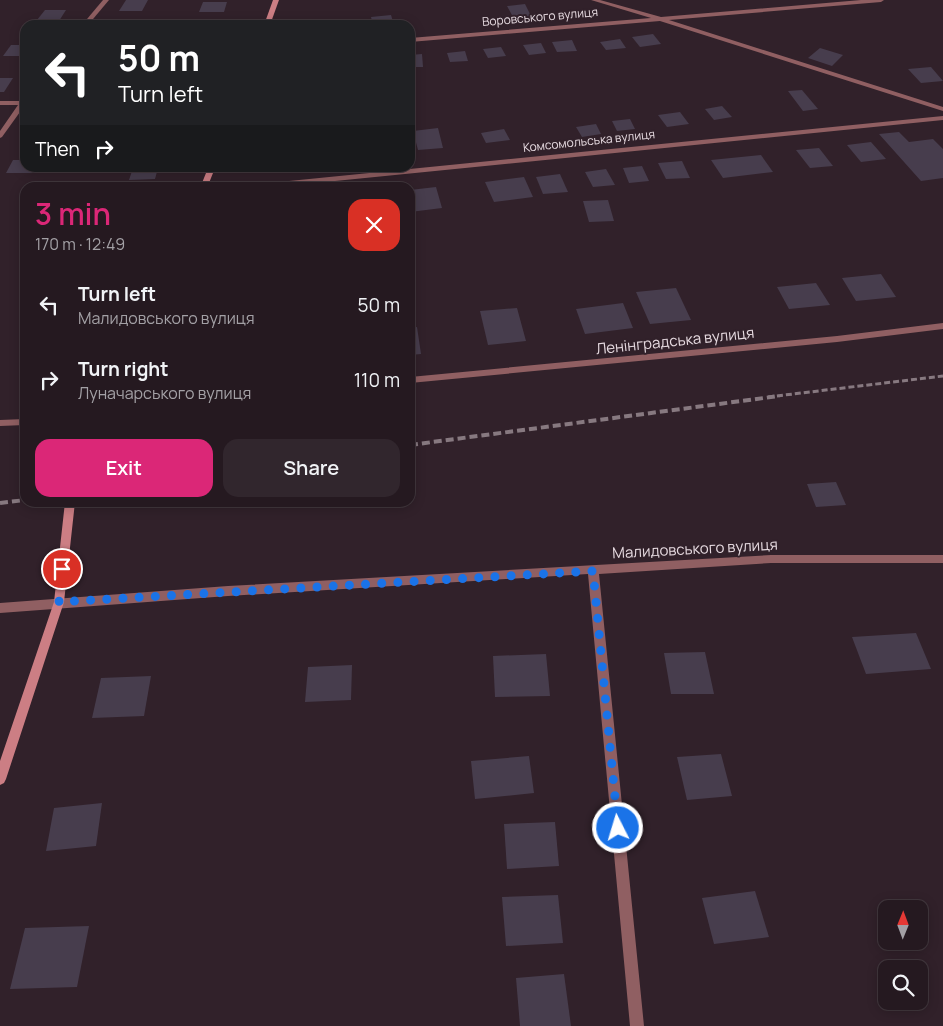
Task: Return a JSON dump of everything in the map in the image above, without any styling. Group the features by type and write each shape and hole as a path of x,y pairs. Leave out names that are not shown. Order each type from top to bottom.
{"main road":[{"path":"269,20 276,0"},
{"path":"0,780 59,602 69,507"}],"street":[{"path":"90,20 106,0"},
{"path":"594,0 658,18 943,108"},
{"name":"Воровського вулиця","path":"415,40 881,0"},
{"path":"0,103 20,102"},
{"path":"0,136 20,108"},
{"name":"Комсомольська вулиця","path":"415,170 943,118"},
{"name":"Комсомольська вулиця","path":"298,182 399,172"},
{"name":"Ленінградська вулиця","path":"415,380 836,339 943,326"},
{"path":"0,423 20,422"},
{"name":"Малидовського вулиця","path":"0,608 59,602 771,559 943,559"},
{"path":"593,571 637,1026"}],"building":[{"path":"126,0 148,0 142,11 119,11"},
{"path":"203,2 227,2 224,12 199,12"},
{"path":"525,4 531,16 513,17 507,6"},
{"path":"45,10 66,10 60,20 37,20"},
{"path":"391,15 392,20 372,20 371,17"},
{"path":"653,34 661,44 640,47 632,37"},
{"path":"620,39 626,48 606,50 600,42"},
{"path":"572,40 577,51 557,52 552,42"},
{"path":"541,43 546,53 529,55 523,45"},
{"path":"11,45 20,45 20,56 3,56"},
{"path":"501,47 506,56 488,58 483,49"},
{"path":"820,48 843,55 832,66 808,58"},
{"path":"465,51 468,61 450,62 447,53"},
{"path":"422,54 423,67 415,67 415,55"},
{"path":"931,67 943,81 921,83 908,69"},
{"path":"0,78 13,78 4,92 0,92"},
{"path":"802,90 818,109 803,111 788,91"},
{"path":"722,106 732,117 714,120 705,109"},
{"path":"680,112 689,124 667,127 658,115"},
{"path":"630,119 635,129 617,131 612,121"},
{"path":"596,124 601,134 582,137 576,127"},
{"path":"438,128 443,148 418,150 415,131"},
{"path":"504,129 510,140 486,143 481,133"},
{"path":"899,132 909,142 933,139 943,149 943,178 921,181 879,134"},
{"path":"871,142 886,159 861,162 847,145"},
{"path":"819,148 833,166 810,168 796,150"},
{"path":"761,155 773,172 723,178 711,160"},
{"path":"13,160 20,160 20,172 33,172 32,173 6,173"},
{"path":"682,161 690,178 666,179 658,163"},
{"path":"642,166 649,181 629,183 623,168"},
{"path":"606,169 615,185 593,187 585,172"},
{"path":"132,172 157,172 155,179 129,180"},
{"path":"560,174 568,192 543,194 536,177"},
{"path":"524,177 533,197 494,202 485,182"},
{"path":"436,187 442,208 415,211 415,189"},
{"path":"608,200 614,221 589,222 583,201"},
{"path":"881,274 896,297 856,301 842,278"},
{"path":"816,283 830,305 789,309 777,287"},
{"path":"676,288 691,320 650,324 636,292"},
{"path":"623,303 633,328 585,334 576,309"},
{"path":"517,308 526,341 488,345 480,311"},
{"path":"415,327 417,327 421,354 415,355"},
{"path":"836,482 846,505 816,507 807,484"},
{"path":"916,633 931,669 866,674 852,637"},
{"path":"705,652 714,694 671,694 664,653"},
{"path":"546,654 550,696 495,697 493,656"},
{"path":"352,665 351,700 305,702 308,667"},
{"path":"151,676 144,716 92,718 101,678"},
{"path":"721,754 732,796 687,800 677,757"},
{"path":"529,756 534,793 475,799 471,761"},
{"path":"102,803 96,846 46,851 54,808"},
{"path":"555,822 559,866 507,869 504,824"},
{"path":"755,891 769,937 714,944 702,898"},
{"path":"558,895 563,943 506,946 502,897"},
{"path":"89,926 77,987 10,989 25,928"},
{"path":"564,974 571,1026 520,1026 516,978"}],"railway":[{"path":"768,397 943,376"},
{"path":"415,444 779,396"},
{"path":"0,503 20,501"}],"route":[{"path":"62,569 59,602 228,590 593,571 618,828"}]}
